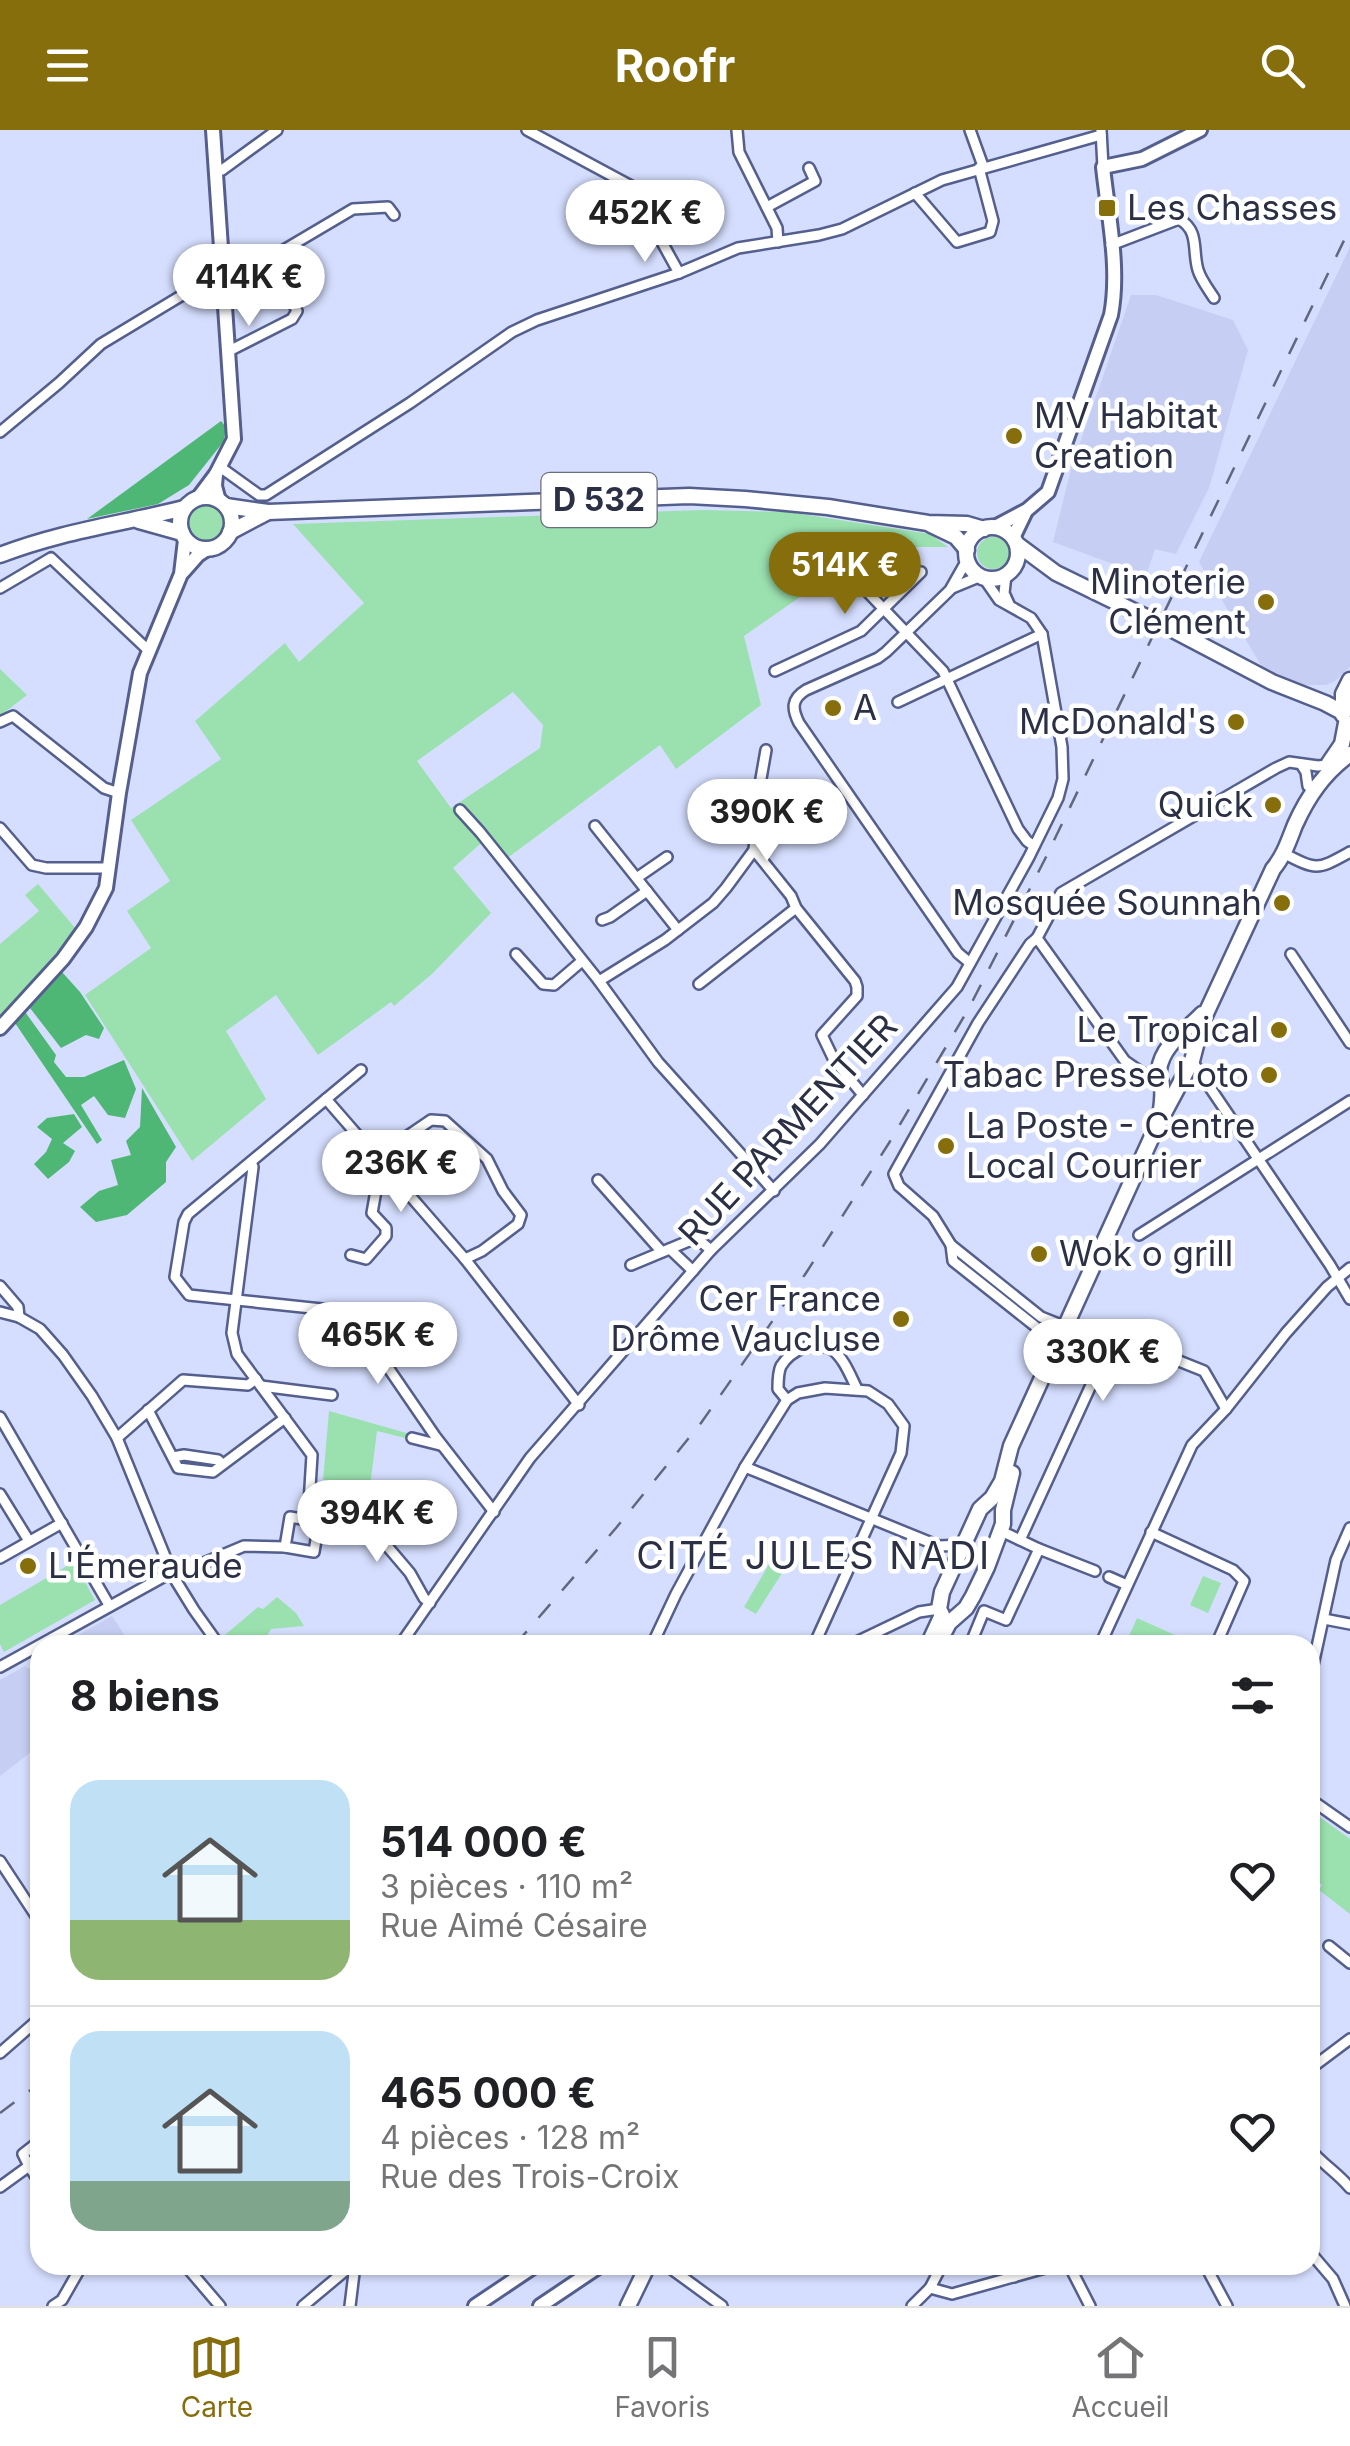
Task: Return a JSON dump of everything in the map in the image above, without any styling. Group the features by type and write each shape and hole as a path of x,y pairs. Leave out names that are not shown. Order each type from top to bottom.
{"main road":[{"name":"D 532","path":"222,503 268,512 690,496 989,528"},
{"path":"0,555 57,535 184,508 205,497 222,503 230,514 230,532 220,544 199,548 184,537 136,520"},
{"path":"184,508 180,520 184,537"},
{"name":"D 532","path":"230,532 268,512"},
{"name":"D 532","path":"928,523 951,534 967,555"},
{"path":"1056,573 1009,572 990,579 982,577 972,570 967,555 972,537 989,528 1002,529 1056,573 1296,692 1346,722"},
{"path":"1009,572 1017,561 1015,541"},
{"path":"1296,692 1335,690 1348,683"},
{"path":"1273,869 1273,860 1308,786 1342,744 1346,722 1341,703 1348,683"},
{"path":"1171,1081 1159,1067 1171,1043 1189,1039 1208,1008 1314,789 1350,754"},
{"path":"939,1635 942,1592 954,1563 980,1509 1002,1481 1011,1446 1155,1130 1171,1081 1196,1053 1189,1039"},
{"path":"941,1612 966,1608 973,1596 1001,1531 1022,1424"},
{"path":"987,1504 1003,1510"},
{"path":"932,1635 941,1612"},
{"path":"625,2306 634,2275"},
{"path":"625,2306 643,2275"}],"street":[{"path":"198,498 234,440 213,130"},
{"path":"216,171 277,130"},
{"path":"527,130 631,186 680,273"},
{"path":"736,130 739,152 777,228 778,242"},
{"path":"915,193 957,242 990,232 994,221 970,130"},
{"path":"1103,167 1142,158 1200,130"},
{"path":"218,471 266,496 512,332 537,320 680,273 738,248 842,229 942,180 1101,132 1114,289 1111,315 1048,492 1027,510 989,528"},
{"path":"767,207 816,181 809,168"},
{"path":"230,351 292,318 296,311 283,284 282,251 353,209 388,206 394,215"},
{"path":"1111,244 1179,220 1193,231 1198,273 1214,298"},
{"path":"0,432 101,344 204,282 224,276"},
{"path":"218,471 215,486 222,503"},
{"path":"1015,541 1019,522 1027,510"},
{"path":"181,574 184,537"},
{"path":"0,1028 63,960 86,928 106,888 140,673 181,574 207,549"},
{"path":"967,555 950,590 878,658 799,694 793,710 958,953 970,964"},
{"path":"0,588 51,558 148,650"},
{"path":"775,671 860,631 921,572"},
{"path":"1009,572 1004,593 1010,606"},
{"path":"842,574 858,581 943,671 1018,829 1034,846"},
{"path":"898,702 1042,634 1031,618 999,600 982,577 950,590"},
{"name":"RUE PARMENTIER","path":"407,1635 530,1458 711,1250 774,1191 863,1096 957,987 1034,846 1063,780 1064,762 1042,634"},
{"path":"0,722 13,716 104,788 119,793"},
{"path":"599,981 713,904 754,850 766,750"},
{"path":"1056,1348 1038,1322 951,1245 933,1216 899,1186 894,1174 985,1011 1037,938 1061,893 1276,768 1289,762 1327,764"},
{"path":"1301,764 1308,786"},
{"path":"460,810 599,981 658,1062 774,1191"},
{"path":"595,826 678,930"},
{"path":"0,828 32,864 46,868 109,868"},
{"path":"754,850 857,987 857,996 822,1035 834,1060 863,1096"},
{"path":"1284,853 1314,868 1350,852"},
{"path":"638,878 666,857"},
{"path":"602,920 647,890"},
{"path":"699,984 796,908"},
{"path":"1037,938 1125,1061 1144,1074 1171,1081 1198,1076 1204,1080"},
{"path":"516,954 542,984 554,985 582,961"},
{"path":"1291,954 1350,1043"},
{"path":"1192,1061 1350,1299"},
{"path":"360,1070 188,1214 175,1278 189,1295 350,1312 494,1512"},
{"path":"326,1099 465,1259 579,1404"},
{"path":"1138,1235 1350,1101"},
{"path":"351,1256 366,1258 386,1236 386,1228 372,1213 378,1174 406,1137 432,1120 446,1121 486,1158 521,1215 518,1224 465,1259"},
{"path":"251,1162 233,1344 312,1455 308,1520"},
{"path":"598,1180 666,1250 693,1271"},
{"path":"631,1265 691,1240 700,1241 711,1250"},
{"path":"1104,1635 1192,1445 1286,1333 1336,1277 1350,1268"},
{"path":"0,1286 18,1307 19,1317"},
{"path":"0,1312 40,1329 92,1396 116,1438 172,1574 211,1635"},
{"path":"1038,1322 1066,1327"},
{"path":"1020,1540 1114,1335 1204,1371 1226,1408"},
{"path":"787,1400 778,1389 779,1368 795,1352 813,1345 833,1350 857,1389"},
{"path":"116,1438 182,1380 258,1383 332,1395"},
{"path":"657,1635 745,1467 787,1400 825,1388 857,1389 888,1404 904,1426 900,1453 818,1635"},
{"path":"148,1410 178,1468 213,1472 285,1418"},
{"path":"0,1417 109,1605"},
{"path":"412,1438 443,1446"},
{"path":"745,1467 939,1546 963,1545"},
{"path":"0,1494 29,1541"},
{"path":"285,1547 290,1517 376,1533 430,1603"},
{"path":"57,1635 172,1574 244,1546 314,1552 319,1522"},
{"path":"0,1558 62,1523"},
{"path":"1320,1636 1336,1560 1350,1528"},
{"path":"1001,1531 1095,1571"},
{"path":"1151,1532 1234,1570 1244,1581 1220,1635"},
{"path":"939,1546 954,1563"},
{"path":"974,1635 984,1611 1006,1620 1039,1549"},
{"path":"1109,1577 1127,1585"},
{"path":"871,1635 918,1612 941,1612"},
{"path":"1324,1619 1350,1624"},
{"path":"0,1668 30,1651"},
{"path":"1320,1806 1350,1827"},
{"path":"0,1861 30,1907"},
{"path":"1329,1946 1350,1963"},
{"path":"0,2052 30,2026"},
{"path":"1320,2062 1350,2039"},
{"path":"0,2187 29,2166 23,2154 30,2149"},
{"path":"1320,2161 1350,2188"},
{"path":"1320,2263 1333,2278 1346,2306"},
{"path":"54,2306 62,2300 76,2275"},
{"path":"194,2275 220,2306"},
{"path":"304,2306 341,2275"},
{"path":"350,2306 352,2275"},
{"path":"475,2306 521,2275"},
{"path":"540,2306 587,2275"},
{"path":"680,2275 722,2306"},
{"path":"912,2306 937,2275"},
{"path":"930,2288 952,2294 1021,2275"},
{"path":"1074,2275 1090,2306"},
{"path":"1210,2275 1227,2306"}],"shaded area":[{"path":"1350,247 1350,667 1326,685 1306,685 1264,670 1199,562"},
{"path":"1131,295 1156,295 1233,320 1248,350 1209,488 1176,554 1155,549 1146,576 1053,542 1071,469"},
{"path":"112,1616 124,1635 79,1635"},
{"path":"25,1666 30,1669 30,1753 0,1776 0,1680"}],"green space":[{"path":"221,421 226,427 224,441 189,485 158,504 87,519"},
{"path":"206,504 220,510 226,524 220,538 206,544 192,538 186,524 192,510"},
{"path":"702,510 788,512 930,534 948,547 871,547 744,636 761,705 676,769 660,745 506,859 487,838 453,868 491,913 433,973 394,1006 391,1002 318,1055 276,995 226,1031 266,1099 192,1161 85,995 151,948 127,911 170,881 131,820 221,759 195,721 285,643 299,662 364,603 293,524","holes":["513,692 543,725 540,748 451,808 417,761"]},
{"path":"993,537 1004,542 1009,553 1004,564 993,569 982,564 977,553 982,542"},
{"path":"0,669 27,695 0,716"},
{"path":"38,884 76,929 0,1020 0,944 39,911 25,895"},
{"path":"62,972 104,1028 99,1039 86,1035 61,1048 30,1008"},
{"path":"23,1009 56,1055 54,1062 66,1077 84,1077 124,1060 136,1089 125,1118 108,1115 94,1096 81,1105 102,1140 97,1144 13,1020"},
{"path":"142,1088 176,1147 166,1162 166,1182 127,1215 96,1222 80,1207 99,1191 118,1185 111,1160 131,1155 126,1141 140,1127"},
{"path":"74,1114 82,1127 63,1143 75,1151 69,1162 48,1179 34,1164 52,1139 37,1127 47,1118"},
{"path":"329,1411 410,1434 405,1438 377,1431 366,1518 330,1512 332,1495 322,1492"},
{"path":"772,1559 786,1567 756,1614 744,1607"},
{"path":"74,1562 95,1600 4,1652 0,1644 0,1605"},
{"path":"1203,1576 1221,1583 1208,1613 1190,1605"},
{"path":"277,1597 296,1613 304,1626 271,1629 268,1635 225,1635 258,1607 263,1609"},
{"path":"1137,1618 1175,1635 1129,1635"},
{"path":"1320,1817 1350,1839 1350,1914 1320,1891"}],"railway":[{"path":"524,1635 701,1423 806,1273 969,1008 1350,228"},
{"path":"0,2113 30,2090"}],"place":[{"name":"Les Chasses","path":"1107,208"},
{"name":"MV Habitat Creation","path":"1014,436"},
{"name":"Minoterie Clément","path":"1266,602"},
{"name":"A","path":"833,708"},
{"name":"McDonald's","path":"1236,722"},
{"name":"Quick","path":"1273,805"},
{"name":"Mosquée Sounnah","path":"1282,903"},
{"name":"Le Tropical","path":"1279,1030"},
{"name":"Tabac Presse Loto","path":"1269,1075"},
{"name":"La Poste - Centre Local Courrier","path":"946,1146"},
{"name":"Wok o grill","path":"1039,1254"},
{"name":"Cer France Drôme Vaucluse","path":"901,1319"},
{"name":"L'Émeraude","path":"28,1566"}],"district":[{"name":"CITÉ JULES NADI","path":"814,1556"}]}
